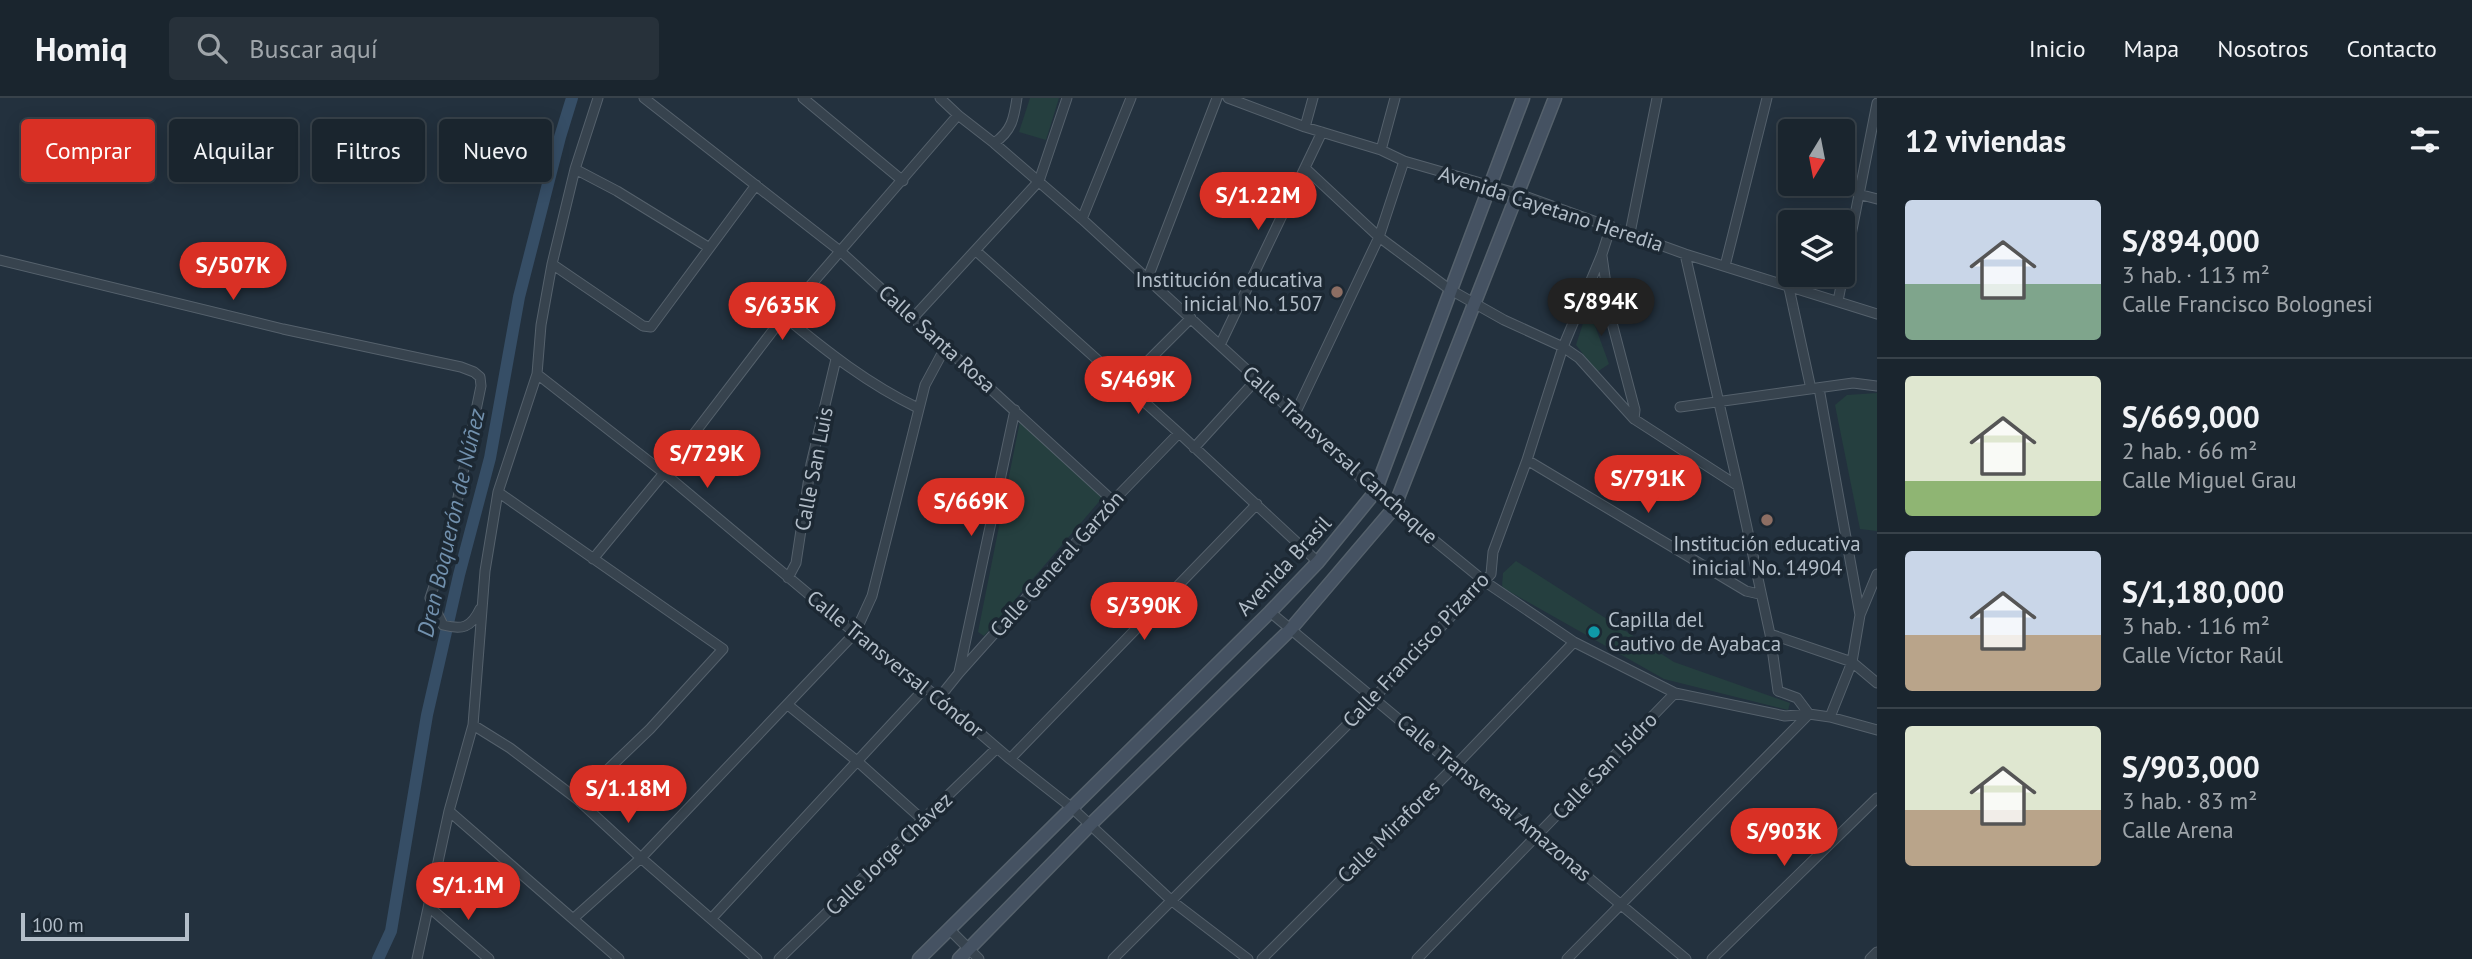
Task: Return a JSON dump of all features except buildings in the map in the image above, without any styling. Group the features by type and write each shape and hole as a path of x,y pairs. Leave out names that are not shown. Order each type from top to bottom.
{"street":[{"path":"417,959 449,811 473,724 482,602 498,492 537,374 541,325 552,264 575,169 598,98"},
{"name":"Calle Santa Rosa","path":"644,98 840,251 1114,501"},
{"path":"803,98 903,181"},
{"name":"Calle Transversal Canchaque","path":"940,98 1082,219 1295,414 1394,509 1484,581 1574,642 1675,693 1785,716 1809,713 1877,730"},
{"path":"994,143 1006,135 1013,123 1017,98"},
{"path":"913,318 1039,181 1067,98"},
{"path":"1082,219 1131,98"},
{"path":"1147,280 1217,98"},
{"name":"Avenida Cayetano Heredia","path":"1228,98 1305,127 1381,150 1404,161 1519,194 1685,254 1877,314"},
{"path":"1305,127 1313,98"},
{"path":"1381,150 1395,98"},
{"name":"Avenida Brasil","path":"919,959 1270,612 1318,562 1375,492 1449,289 1523,98"},
{"name":"Avenida Brasil","path":"959,959 1090,825 1290,630 1394,509 1555,98"},
{"path":"1630,233 1657,98"},
{"path":"1725,266 1767,98"},
{"path":"1838,301 1877,103"},
{"path":"593,559 664,473 783,316 958,115"},
{"path":"1220,345 1322,132"},
{"path":"1295,414 1379,237 1404,161"},
{"path":"1306,168 1379,237 1449,289 1504,320 1563,347 1579,358 1634,419 1738,486"},
{"path":"575,169 617,191 708,247"},
{"path":"552,264 648,328 651,327 756,185"},
{"path":"1858,194 1877,199"},
{"name":"Calle Francisco Pizarro","path":"1112,959 1374,698 1491,574 1493,552 1527,460 1563,347 1611,226"},
{"path":"976,251 1180,433 1318,562"},
{"path":"1602,254 1611,319 1634,419"},
{"path":"1567,959 1809,713 1797,698 1778,691 1770,635 1685,254"},
{"path":"0,260 474,372 480,377 481,386 449,541 430,598 443,625 459,629 468,626 475,619 482,602"},
{"path":"1789,288 1815,389 1860,615"},
{"path":"783,316 836,359 892,395 918,408"},
{"path":"1125,384 1191,318"},
{"path":"574,918 640,858 855,633 872,596 918,408 930,372 946,346"},
{"name":"Calle San Luis","path":"788,578 796,563 811,464 836,359"},
{"name":"Calle Transversal Cóndor","path":"537,374 664,473 855,633 939,698 1071,807 1172,901 1248,959"},
{"path":"1194,448 1256,380"},
{"path":"1680,407 1853,383 1877,386"},
{"path":"959,673 1014,410"},
{"name":"Calle General Garzón","path":"939,698 1114,501 1180,433"},
{"path":"1527,460 1746,591 1759,594"},
{"path":"498,492 723,649 650,729 577,799"},
{"path":"1010,759 1257,504"},
{"path":"1830,717 1852,662 1860,615 1876,578"},
{"name":"Calle Transversal Amazonas","path":"1270,612 1686,959"},
{"path":"1770,635 1852,662 1877,683"},
{"name":"Calle Mirafores","path":"1262,959 1454,767 1574,642"},
{"path":"712,918 925,688"},
{"name":"Calle San Isidro","path":"1417,959 1675,693"},
{"path":"788,705 857,761 924,821"},
{"path":"473,724 510,748 577,799 640,858 757,959"},
{"name":"Calle Jorge Chávez","path":"779,959 998,748"},
{"path":"1712,959 1877,798"},
{"path":"449,811 619,959"},
{"path":"429,907 489,959"},
{"path":"949,929 979,959"},
{"path":"1870,959 1877,952"}],"green space":[{"path":"1030,98 1059,98 1046,140 1019,132"},
{"path":"1587,311 1590,312 1609,364 1597,372 1576,345"},
{"path":"1877,393 1877,531 1860,529 1835,405 1847,395"},
{"path":"1020,421 1103,497 984,636 978,632"},
{"path":"1516,561 1674,662 1790,703 1788,710 1664,679 1505,589 1502,586 1503,573"}],"waterway":[{"name":"Dren Boquerón de Núñez","path":"378,959 391,931 427,715 459,575 490,458 519,297 572,98"}],"place":[{"name":"Institución educativa inicial No. 1507","path":"1337,292"},
{"name":"Institución educativa inicial No. 14904","path":"1767,520"},
{"name":"Capilla del Cautivo de Ayabaca","path":"1594,632"}]}
